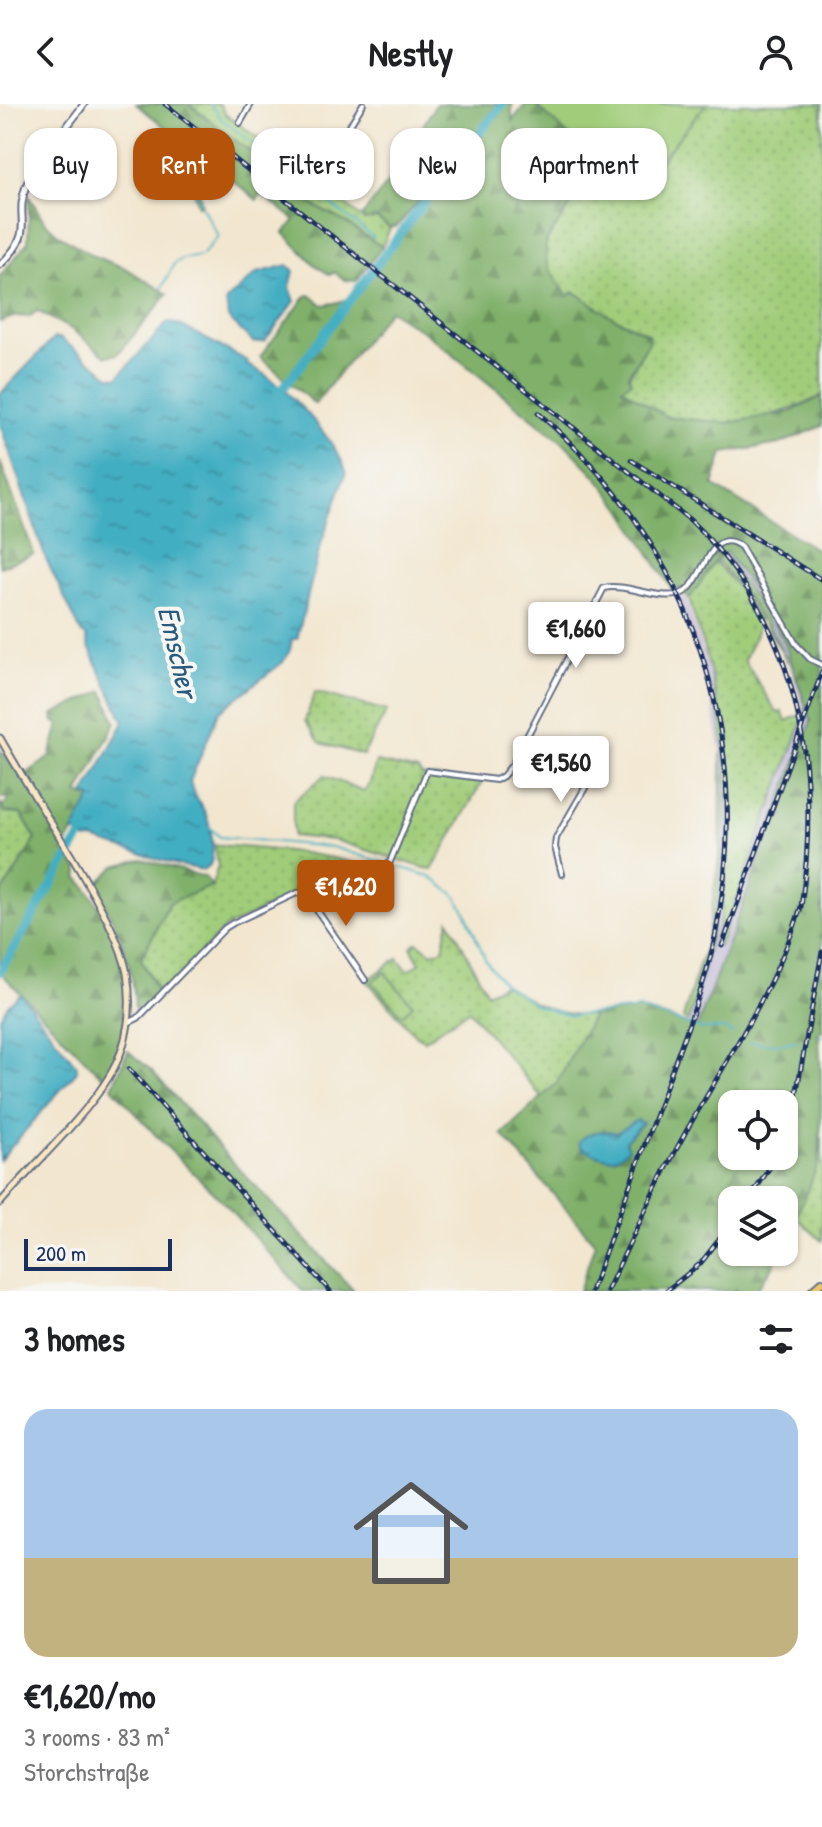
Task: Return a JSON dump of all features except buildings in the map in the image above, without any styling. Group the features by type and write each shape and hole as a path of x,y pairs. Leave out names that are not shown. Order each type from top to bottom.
{"main road":[{"path":"0,738 111,928 124,961 130,997 128,1023 118,1059 99,1090 0,1203"},
{"path":"812,1291 822,1282"}],"street":[{"path":"0,265 22,236 27,182 84,104"},
{"path":"240,123 251,104"},
{"path":"348,128 363,104"},
{"path":"128,1023 138,1018 225,928 291,895 374,888 381,884 427,771 496,780 508,771 604,588 682,594 694,582 711,551 726,540 741,547 796,644 810,659 822,664"},
{"path":"520,749 579,781 585,788 556,838 555,847 562,874"},
{"path":"305,892 365,980"}],"shaded area":[{"path":"716,549 725,552 762,602 795,665 822,668 811,721 698,1025 688,1021 716,922 724,856 724,801 721,753 709,691 694,640 677,599 685,596 712,680 727,773 727,864 715,944 718,946 805,714 788,662 759,605"}],"green space":[{"path":"136,104 188,104 219,128 166,128"},
{"path":"188,104 220,104 225,114 251,133 251,152 235,140 235,128 219,128"},
{"path":"436,104 512,104 512,121 526,104 535,104 561,128 501,128 501,200 574,200 547,240 547,263 568,296 575,292 612,317 648,334 649,342 628,375 631,382 622,388 667,417 727,423 790,412 822,396 822,426 780,444 723,453 713,485 822,553 822,1031 818,1033 821,1117 818,1163 798,1212 798,1186 718,1186 718,1266 773,1266 755,1291 579,1291 595,1243 502,1134 557,1083 593,1015 640,1009 697,1027 811,721 785,644 762,602 726,552 715,561 689,599 681,588 673,591 621,508 566,445 427,334 389,310 315,404 260,357 306,296 310,295 323,305 351,300 429,200 485,200 484,128 500,108 483,128 422,128"},
{"path":"535,104 822,104 822,396 767,416 708,423 664,416 622,388 649,342 648,334 568,296 549,270 544,252 547,240 574,200 667,200 667,128 561,128"},
{"path":"543,104 706,104 667,152 667,128 561,128 539,108"},
{"path":"235,140 251,152 251,195 235,183"},
{"path":"390,179 390,200 420,200 397,226 390,228 376,218 364,220 362,216"},
{"path":"29,200 31,200 44,221 59,235 168,294 118,354 106,356 71,329 37,311 29,317 16,316 0,322 0,276 28,242"},
{"path":"269,200 307,200 382,247 356,281 345,280 315,265 284,233 295,220"},
{"path":"307,200 340,200 364,220 376,218 390,228 382,247 345,222"},
{"path":"0,461 34,554 0,567"},
{"path":"722,555 759,605 788,662 751,602 717,559"},
{"path":"715,561 759,620 744,660 777,713 782,712 786,721 803,714 802,709 805,714 719,946 715,944 728,846 727,780 713,682 689,599"},
{"path":"103,691 116,722 78,794 93,796 63,850 79,870 77,877 107,923 127,984 128,1002 122,1040 106,1081 0,972 0,896 36,839 21,814 4,812 0,802 3,806 9,798 0,798 0,750 23,776 50,757 59,724 54,722 53,714"},
{"path":"315,692 387,711 363,755 320,743 305,721"},
{"path":"721,753 724,824 719,889 707,953 688,1021 683,1018 708,936 720,849"},
{"path":"376,762 418,771 422,776 482,782 432,870 334,840 293,836 293,802 324,776 364,791 370,783"},
{"path":"0,807 5,812 21,814 36,839 1,896"},
{"path":"215,845 322,856 385,872 381,884 374,888 297,893 225,928 161,996 141,959 170,902 212,886 218,865"},
{"path":"142,859 205,877 212,886 169,903 141,959 158,994 138,1015 135,1013 132,979 124,947 95,886 116,866"},
{"path":"449,920 487,993 504,984 546,1007 593,1015 557,1083 542,1098 469,1010 424,1040 416,1036 367,981 398,958 408,971 420,963 411,947 417,942 432,953 443,949"},
{"path":"384,972 413,1005 402,1015 372,982"},
{"path":"128,1051 152,1071 354,1291 303,1291 225,1204 161,1141 112,1087"},
{"path":"822,1137 822,1241 798,1219 819,1160"}],"water":[{"path":"288,265 294,271 290,287 295,301 265,341 254,343 228,318 226,301 257,273"},
{"path":"168,322 180,325 248,361 247,365 274,382 319,427 341,459 346,472 320,547 297,639 292,639 283,662 219,712 190,781 207,817 213,848 210,865 203,870 92,839 86,840 73,831 92,797 84,795 124,722 86,635 82,634 45,557 0,424 0,394 54,338 60,338 110,376 118,377"},
{"path":"19,995 77,1066 77,1071 0,1160 0,1018"},
{"path":"637,1120 643,1123 625,1141 628,1148 617,1157 601,1157 582,1149 579,1142 586,1136 601,1131 616,1133"}],"waterway":[{"path":"211,104 221,119 374,238"},
{"name":"Emscher","path":"276,397 503,104"},
{"path":"201,205 218,236 202,255"},
{"path":"162,288 174,264 182,259 200,256"},
{"path":"208,826 220,837 332,847 429,876 454,894 464,909 486,961 504,984 538,1006 570,1016 640,1009 701,1029 724,1029 733,1033"},
{"name":"Emscher","path":"0,972 86,827"},
{"path":"749,1042 775,1044 797,1041"}],"railway":[{"path":"165,104 690,520 727,560 756,603 778,649 794,697 804,748 808,800 807,853 801,907 765,993 677,1148 607,1291"},
{"path":"538,413 592,465 637,523 673,584 700,650 718,718 726,789 726,862 711,955 591,1291"},
{"path":"631,460 822,580"},
{"path":"722,946 822,672"},
{"path":"797,1090 822,952"},
{"path":"129,1069 330,1291"},
{"path":"758,1186 768,1170"},
{"path":"666,1291 700,1264 718,1241"}]}
